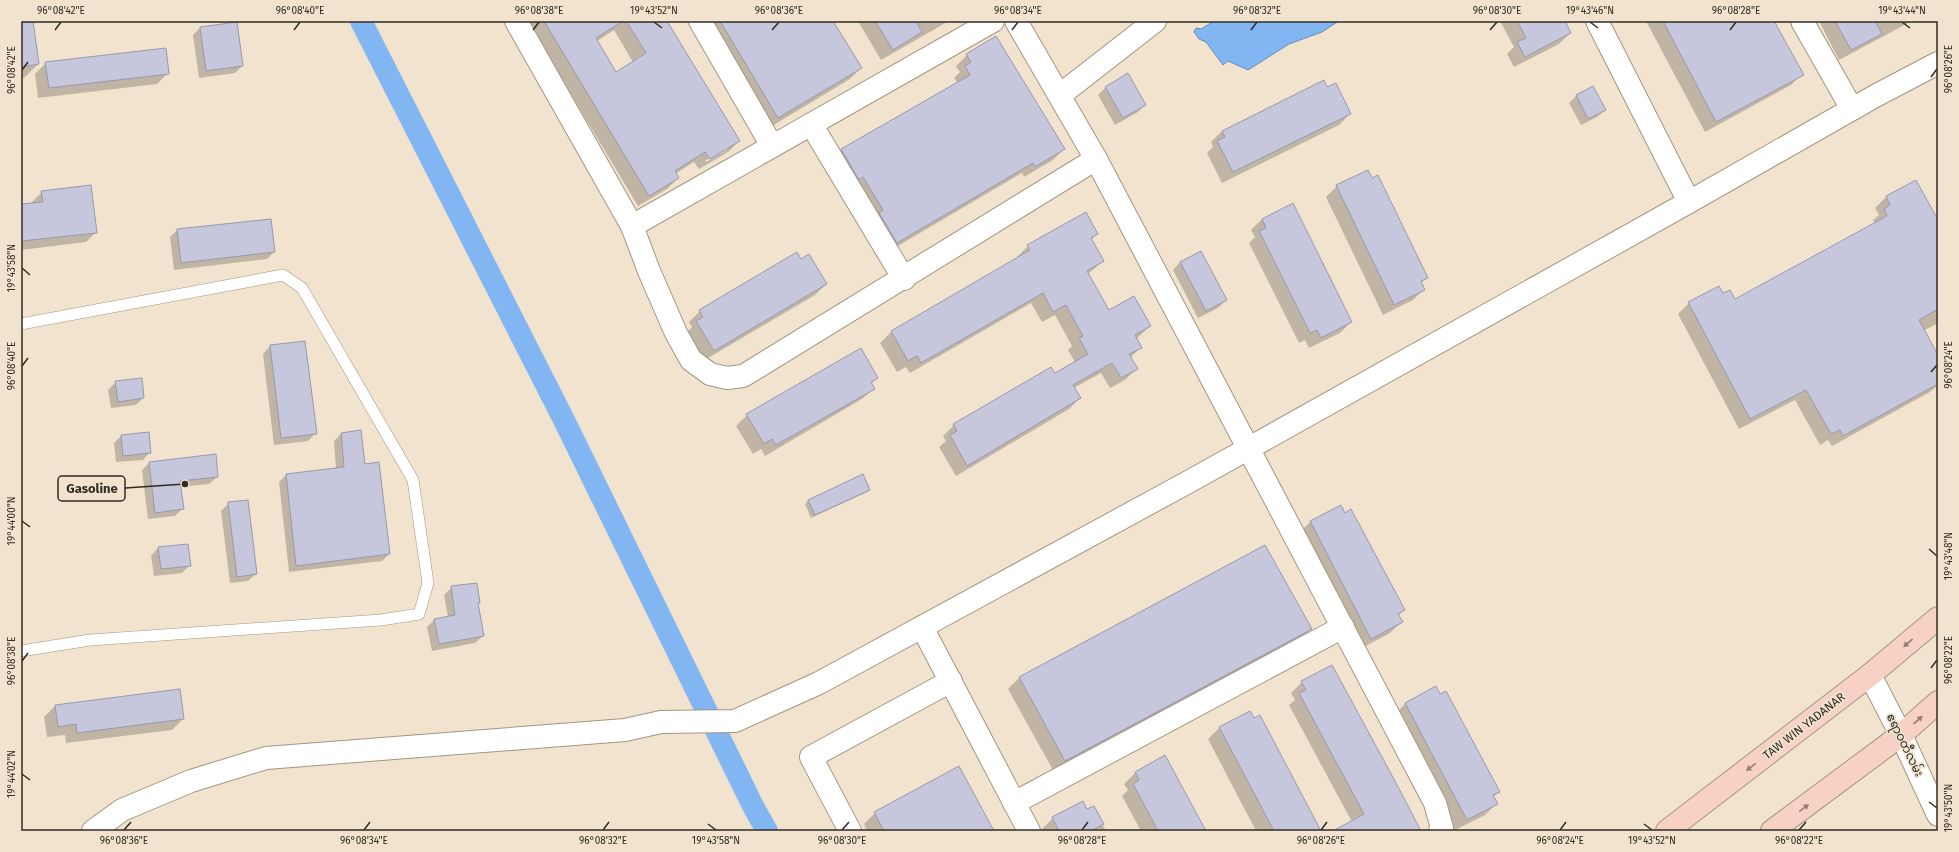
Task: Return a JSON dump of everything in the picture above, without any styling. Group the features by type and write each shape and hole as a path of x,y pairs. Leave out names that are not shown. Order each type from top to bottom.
{"main road":[{"name":"TAW WIN YADANAR","path":"1667,831 1870,675 1938,618"},
{"path":"1772,831 1901,735 1938,702"}],"street":[{"path":"516,21 632,226 673,326 691,360 710,374 727,378 743,376 904,279 1096,159"},
{"path":"700,21 772,146"},
{"path":"632,226 993,21"},
{"path":"1016,21 1096,159 1343,627 1435,803 1442,828 1440,831"},
{"path":"1060,95 1155,21"},
{"path":"1597,21 1689,202"},
{"path":"1802,21 1852,109"},
{"path":"93,831 122,810 191,780 266,758 624,730 660,722 736,721 819,683 1249,448 1852,109 1938,63"},
{"path":"811,124 904,279"},
{"path":"922,626 1029,831"},
{"path":"1014,803 1343,627"},
{"name":"ဧရာဝတီလမ်း","path":"1870,675 1901,735 1938,816"},
{"path":"850,831 811,757 951,681"}],"lane":[{"path":"21,324 283,275 302,288 413,480 428,583 419,614 381,620 90,640 21,651"}],"water":[{"path":"1214,21 1339,21 1322,32 1289,44 1248,70 1228,61 1223,65 1206,42 1199,39 1194,32 1196,28 1201,29"}],"building":[{"path":"21,21 33,21 39,64 21,67"},
{"path":"544,21 623,21 596,38 616,72 646,53 626,21 667,21 740,141 710,159 705,152 675,171 679,178 649,196"},
{"path":"720,21 833,21 862,68 778,118"},
{"path":"875,21 916,21 922,32 893,50"},
{"path":"1517,21 1565,21 1571,33 1525,57 1517,42 1526,38"},
{"path":"1663,21 1774,21 1804,75 1716,122"},
{"path":"1835,21 1875,21 1882,34 1851,50"},
{"path":"237,22 243,66 206,71 200,27"},
{"path":"996,36 1065,149 1035,167 1033,163 897,243 879,213 883,210 863,177 859,180 841,149 970,75 965,66 971,62 966,54"},
{"path":"166,48 169,74 49,88 45,62"},
{"path":"1128,73 1146,105 1123,118 1105,87"},
{"path":"1324,80 1327,87 1336,83 1351,114 1233,172 1217,141 1225,137 1222,131"},
{"path":"1593,86 1606,110 1588,119 1576,95"},
{"path":"1368,170 1372,178 1378,175 1428,278 1421,281 1425,290 1394,305 1336,185"},
{"path":"1916,180 1938,220 1938,309 1919,320 1938,355 1938,384 1843,436 1840,430 1831,434 1806,390 1750,419 1688,302 1719,286 1723,293 1730,290 1735,299 1887,216 1884,209 1890,205 1886,196"},
{"path":"91,185 97,233 21,241 21,204 43,202 41,191"},
{"path":"1293,203 1352,322 1321,338 1317,330 1310,333 1259,231 1266,228 1262,219"},
{"path":"1086,212 1098,234 1091,238 1104,261 1087,271 1109,310 1134,296 1151,326 1135,335 1142,348 1129,354 1138,369 1121,378 1112,363 1073,385 1081,398 967,466 950,435 957,431 953,424 1051,367 1055,373 1088,354 1079,338 1083,336 1066,305 1053,312 1043,293 921,363 917,356 908,361 891,331 1030,250 1027,245"},
{"path":"271,219 275,252 181,263 177,229"},
{"path":"1201,251 1227,300 1206,311 1180,262"},
{"path":"797,252 801,259 809,254 827,284 714,351 696,321 703,317 699,310"},
{"path":"305,341 317,434 281,438 270,345"},
{"path":"861,348 878,378 871,382 875,389 776,445 772,439 764,444 746,414"},
{"path":"142,378 144,398 118,402 115,381"},
{"path":"361,430 365,464 379,462 390,554 296,566 286,474 344,467 341,433"},
{"path":"149,432 151,453 123,456 121,435"},
{"path":"216,454 218,477 180,481 184,509 155,513 149,462"},
{"path":"863,474 870,490 815,515 808,500"},
{"path":"248,500 257,574 237,577 228,502"},
{"path":"1341,505 1345,513 1351,509 1405,610 1398,614 1403,622 1371,639 1310,521"},
{"path":"188,544 191,566 161,569 158,547"},
{"path":"1265,545 1312,629 1065,761 1019,677"},
{"path":"477,583 480,603 478,603 484,636 439,644 434,619 455,615 451,586"},
{"path":"1332,665 1421,831 1333,831 1364,814 1299,693 1306,690 1301,681"},
{"path":"1436,686 1440,694 1446,691 1500,792 1493,795 1498,804 1467,820 1405,703"},
{"path":"180,689 184,719 77,733 76,724 58,727 55,705"},
{"path":"1250,711 1254,718 1260,715 1321,831 1274,831 1219,727"},
{"path":"1165,755 1206,831 1158,831 1133,784 1139,780 1135,772"},
{"path":"959,766 994,831 884,831 874,812"},
{"path":"1083,801 1087,809 1094,806 1104,824 1091,831 1059,831 1052,817"}],"waterway":[{"path":"361,21 563,418 753,806 767,831"}],"place":[{"name":"Gasoline","path":"185,484"}]}
